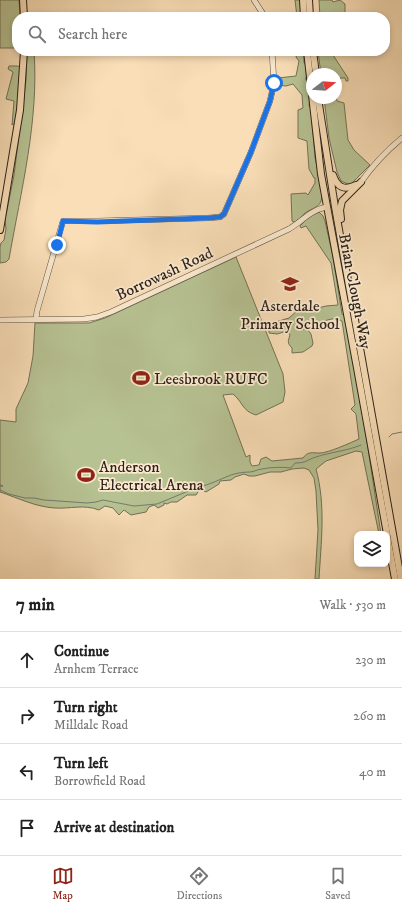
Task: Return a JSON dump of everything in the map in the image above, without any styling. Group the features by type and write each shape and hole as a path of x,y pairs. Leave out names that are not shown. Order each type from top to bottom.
{"main road":[{"path":"23,0 24,12"},
{"path":"303,0 304,12"},
{"path":"309,0 310,12"},
{"path":"0,230 20,110 24,56"},
{"name":"Brian Clough Way","path":"308,56 318,153 326,207 356,361 386,531"},
{"path":"314,56 315,68"},
{"name":"Brian Clough Way","path":"319,104 327,160 401,579"},
{"path":"327,160 334,179 339,186 346,188 359,183"},
{"path":"345,258 341,223 341,206 344,199 359,183"},
{"name":"Brian Clough Way","path":"390,552 395,579"}],"street":[{"path":"254,0 262,12"},
{"path":"36,319 63,221 97,222 220,217 226,212 270,101 274,83 272,56"},
{"path":"359,183 378,160 402,138"},
{"name":"Borrowash Road","path":"0,320 84,319 97,317 111,312 289,229 313,211 326,207"}],"green space":[{"path":"0,0 19,0 20,12 12,12 12,48 0,48"},
{"path":"295,0 301,0 302,12 296,12"},
{"path":"319,0 332,0 333,2 340,0 345,4 345,12 320,12"},
{"path":"27,56 34,56 34,103 24,181 9,259 6,262 0,263 0,247 4,240 6,229 5,220 14,175 26,80"},
{"path":"296,56 304,56 304,63 307,65 306,104 309,104 311,108 315,158 321,180 322,196 320,203 304,214 296,223 292,221 291,194 306,193 308,195 315,183 315,178 309,169 307,141 298,138 298,110 303,108 302,95 293,84 286,86 278,85 278,78 296,76 299,61"},
{"path":"319,56 334,56 341,68 320,68"},
{"path":"9,66 18,66 21,69 16,122 12,125 14,101 6,99 13,72 8,69"},
{"path":"342,69 348,78 348,81 346,81 345,78 342,78"},
{"path":"344,103 348,140 354,150 370,165 352,183 348,184 341,181 337,172 329,138 325,104"},
{"path":"319,212 325,221 333,257 342,314 345,316 366,435 381,531 378,531 362,452 356,451 326,461 316,469 322,510 322,538 319,579 315,579 318,530 316,491 314,478 309,470 304,468 281,472 270,472 255,476 244,474 231,480 220,481 219,484 206,492 200,489 196,495 187,495 177,502 167,504 164,503 164,505 158,508 154,505 149,507 146,512 131,515 124,510 119,515 113,508 105,506 99,510 88,507 48,507 34,504 0,492 0,486 3,486 0,485 0,420 16,422 16,409 28,383 33,356 35,323 89,323 105,318 236,257 283,374 285,392 283,402 256,415 245,409 233,394 223,395 246,457 250,455 250,462 252,466 259,465 261,459 266,457 272,461 303,458 308,453 320,453 339,448 359,439 356,414 351,409 355,405 342,321 339,319 332,319 313,324 297,325 301,329 308,330 311,334 313,343 312,346 303,352 292,353 292,348 288,342 290,335 287,331 277,334 269,333 269,324 289,318 298,310 313,306 318,308 338,305 331,263 306,226 301,228 300,226 310,216"}],"waterway":[{"path":"389,437 392,434 402,432"},
{"path":"0,490 25,498 44,500 87,503 103,500 134,506 157,504 233,474 269,468 291,468 295,463 304,462 322,455 361,445"}],"place":[{"name":"Asterdale Primary School","path":"290,284"},
{"name":"Leesbrook RUFC","path":"141,378"},
{"name":"Anderson Electrical Arena","path":"86,475"}],"route":[{"path":"57,245 63,221 97,222 220,217 226,212 251,152 270,101 274,83"}]}
